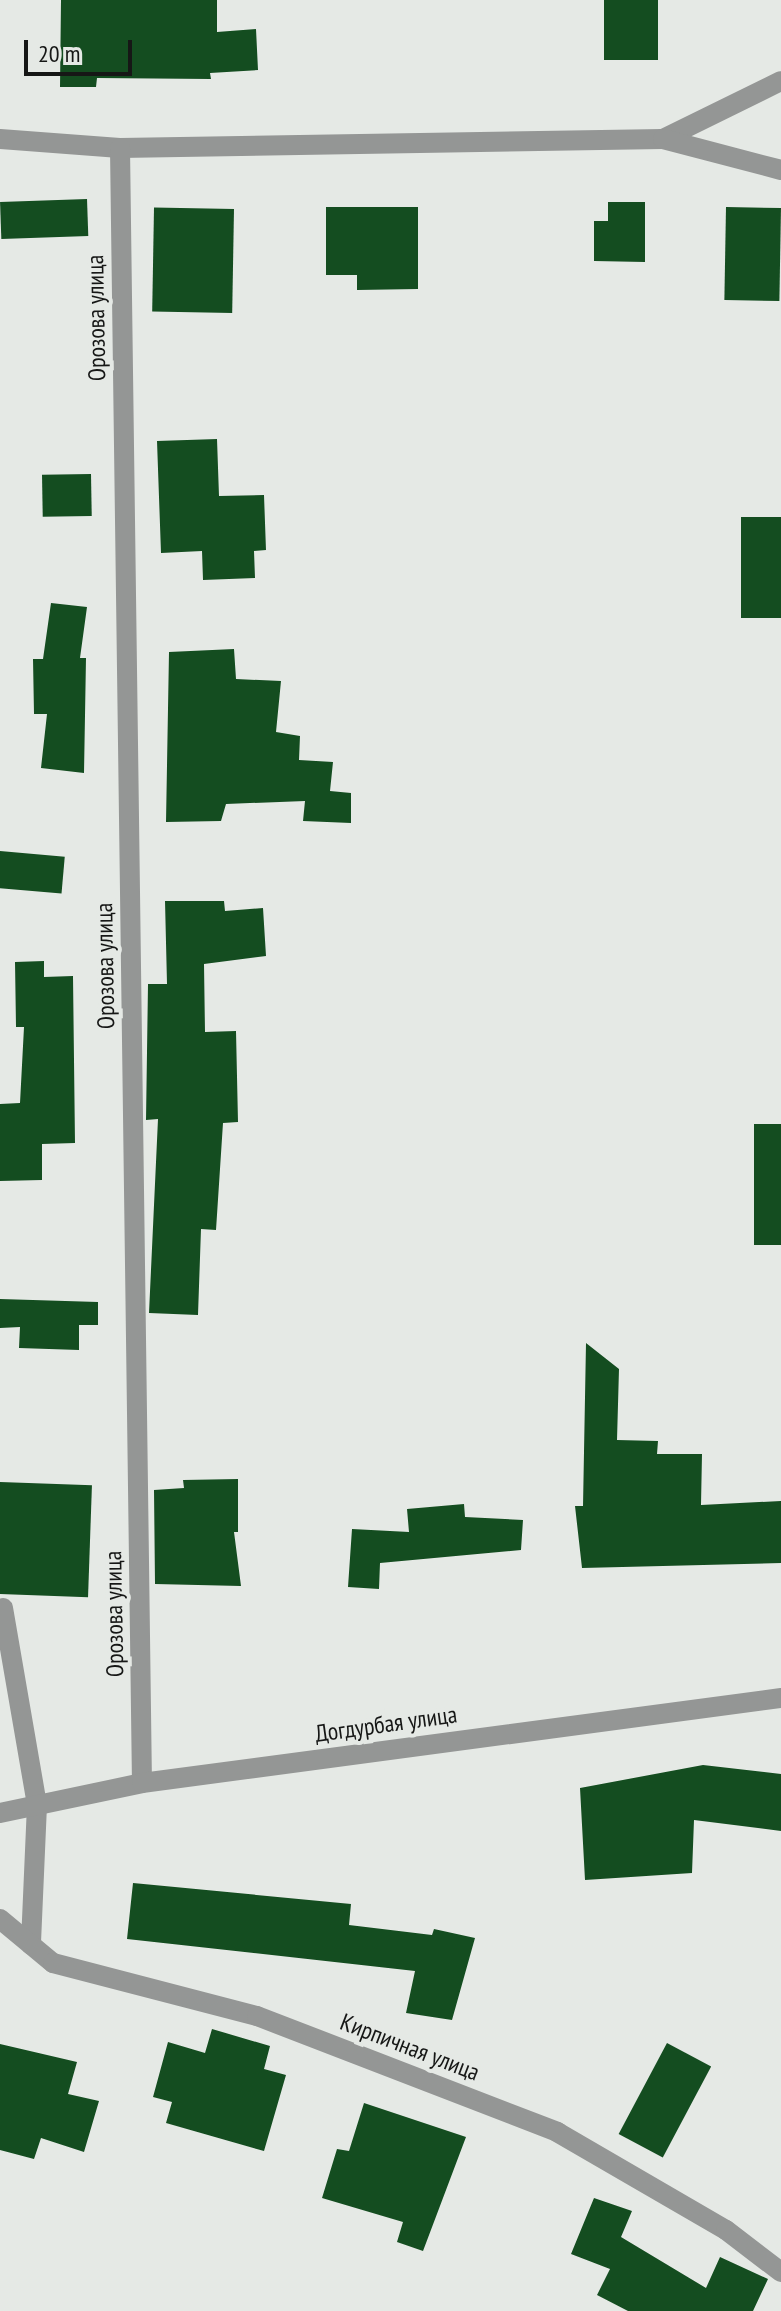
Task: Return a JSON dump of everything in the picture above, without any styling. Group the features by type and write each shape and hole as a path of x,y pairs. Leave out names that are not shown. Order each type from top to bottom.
{"street":[{"path":"663,139 781,81"},
{"path":"0,139 120,148 663,139 781,170"},
{"name":"Орозова улица","path":"120,148 142,1783"},
{"path":"3,1608 37,1805 31,1945"},
{"name":"Догдурбая улица","path":"0,1813 142,1783 781,1698"},
{"name":"Кирпичная улица","path":"0,1919 53,1963 257,2016 557,2132 726,2230 781,2272"}],"building":[{"path":"61,0 217,0 217,32 256,29 258,70 210,73 211,79 97,78 96,87 60,87"},
{"path":"604,0 658,0 658,60 604,60"},
{"path":"87,199 88,236 1,239 0,202"},
{"path":"608,202 645,202 645,262 594,261 594,221 608,221"},
{"path":"326,207 418,207 418,289 357,290 357,275 326,275"},
{"path":"726,207 781,208 779,301 724,300"},
{"path":"154,208 234,209 232,313 152,312"},
{"path":"217,439 219,496 264,495 266,550 254,551 255,578 203,580 202,551 161,553 157,441"},
{"path":"91,474 92,516 43,517 42,475"},
{"path":"741,517 781,517 781,618 741,618"},
{"path":"51,603 87,607 80,658 86,658 84,773 41,768 47,714 34,714 33,659 43,659"},
{"path":"234,649 236,679 281,681 276,732 300,736 299,760 333,762 330,791 351,793 351,823 303,821 305,801 226,804 221,821 166,822 169,652"},
{"path":"0,851 65,857 62,894 0,888"},
{"path":"165,901 224,901 225,911 263,908 266,956 204,964 205,1032 236,1031 238,1122 223,1123 216,1230 201,1229 198,1315 149,1313 158,1119 146,1120 148,984 167,984"},
{"path":"44,961 44,977 73,976 75,1143 42,1144 42,1180 0,1181 0,1104 20,1103 24,1027 16,1027 15,962"},
{"path":"754,1124 781,1124 781,1245 754,1245"},
{"path":"0,1299 98,1302 98,1325 79,1325 79,1350 19,1348 20,1327 0,1328"},
{"path":"586,1343 619,1369 617,1440 658,1441 657,1454 702,1454 701,1505 781,1501 781,1563 582,1568 575,1506 583,1506"},
{"path":"238,1479 238,1532 234,1532 241,1586 155,1584 154,1490 184,1488 183,1480"},
{"path":"0,1482 92,1485 88,1597 0,1594"},
{"path":"464,1504 465,1517 523,1520 521,1550 380,1563 379,1589 348,1587 352,1529 409,1532 407,1509"},
{"path":"703,1765 781,1774 781,1831 694,1820 692,1873 585,1880 580,1788"},
{"path":"133,1883 351,1904 349,1925 432,1935 434,1929 475,1938 452,2020 406,2013 415,1971 127,1939"},
{"path":"212,2029 270,2046 264,2069 286,2075 264,2151 166,2123 172,2102 153,2097 168,2042 205,2053"},
{"path":"667,2043 711,2066 663,2157 619,2134"},
{"path":"0,2044 77,2062 68,2094 99,2101 84,2152 41,2138 34,2159 0,2150"},
{"path":"364,2103 466,2137 423,2251 397,2242 403,2222 322,2198 337,2149 349,2151"},
{"path":"594,2198 632,2211 621,2237 706,2288 720,2257 768,2279 753,2311 628,2311 597,2295 610,2269 571,2254"}]}
